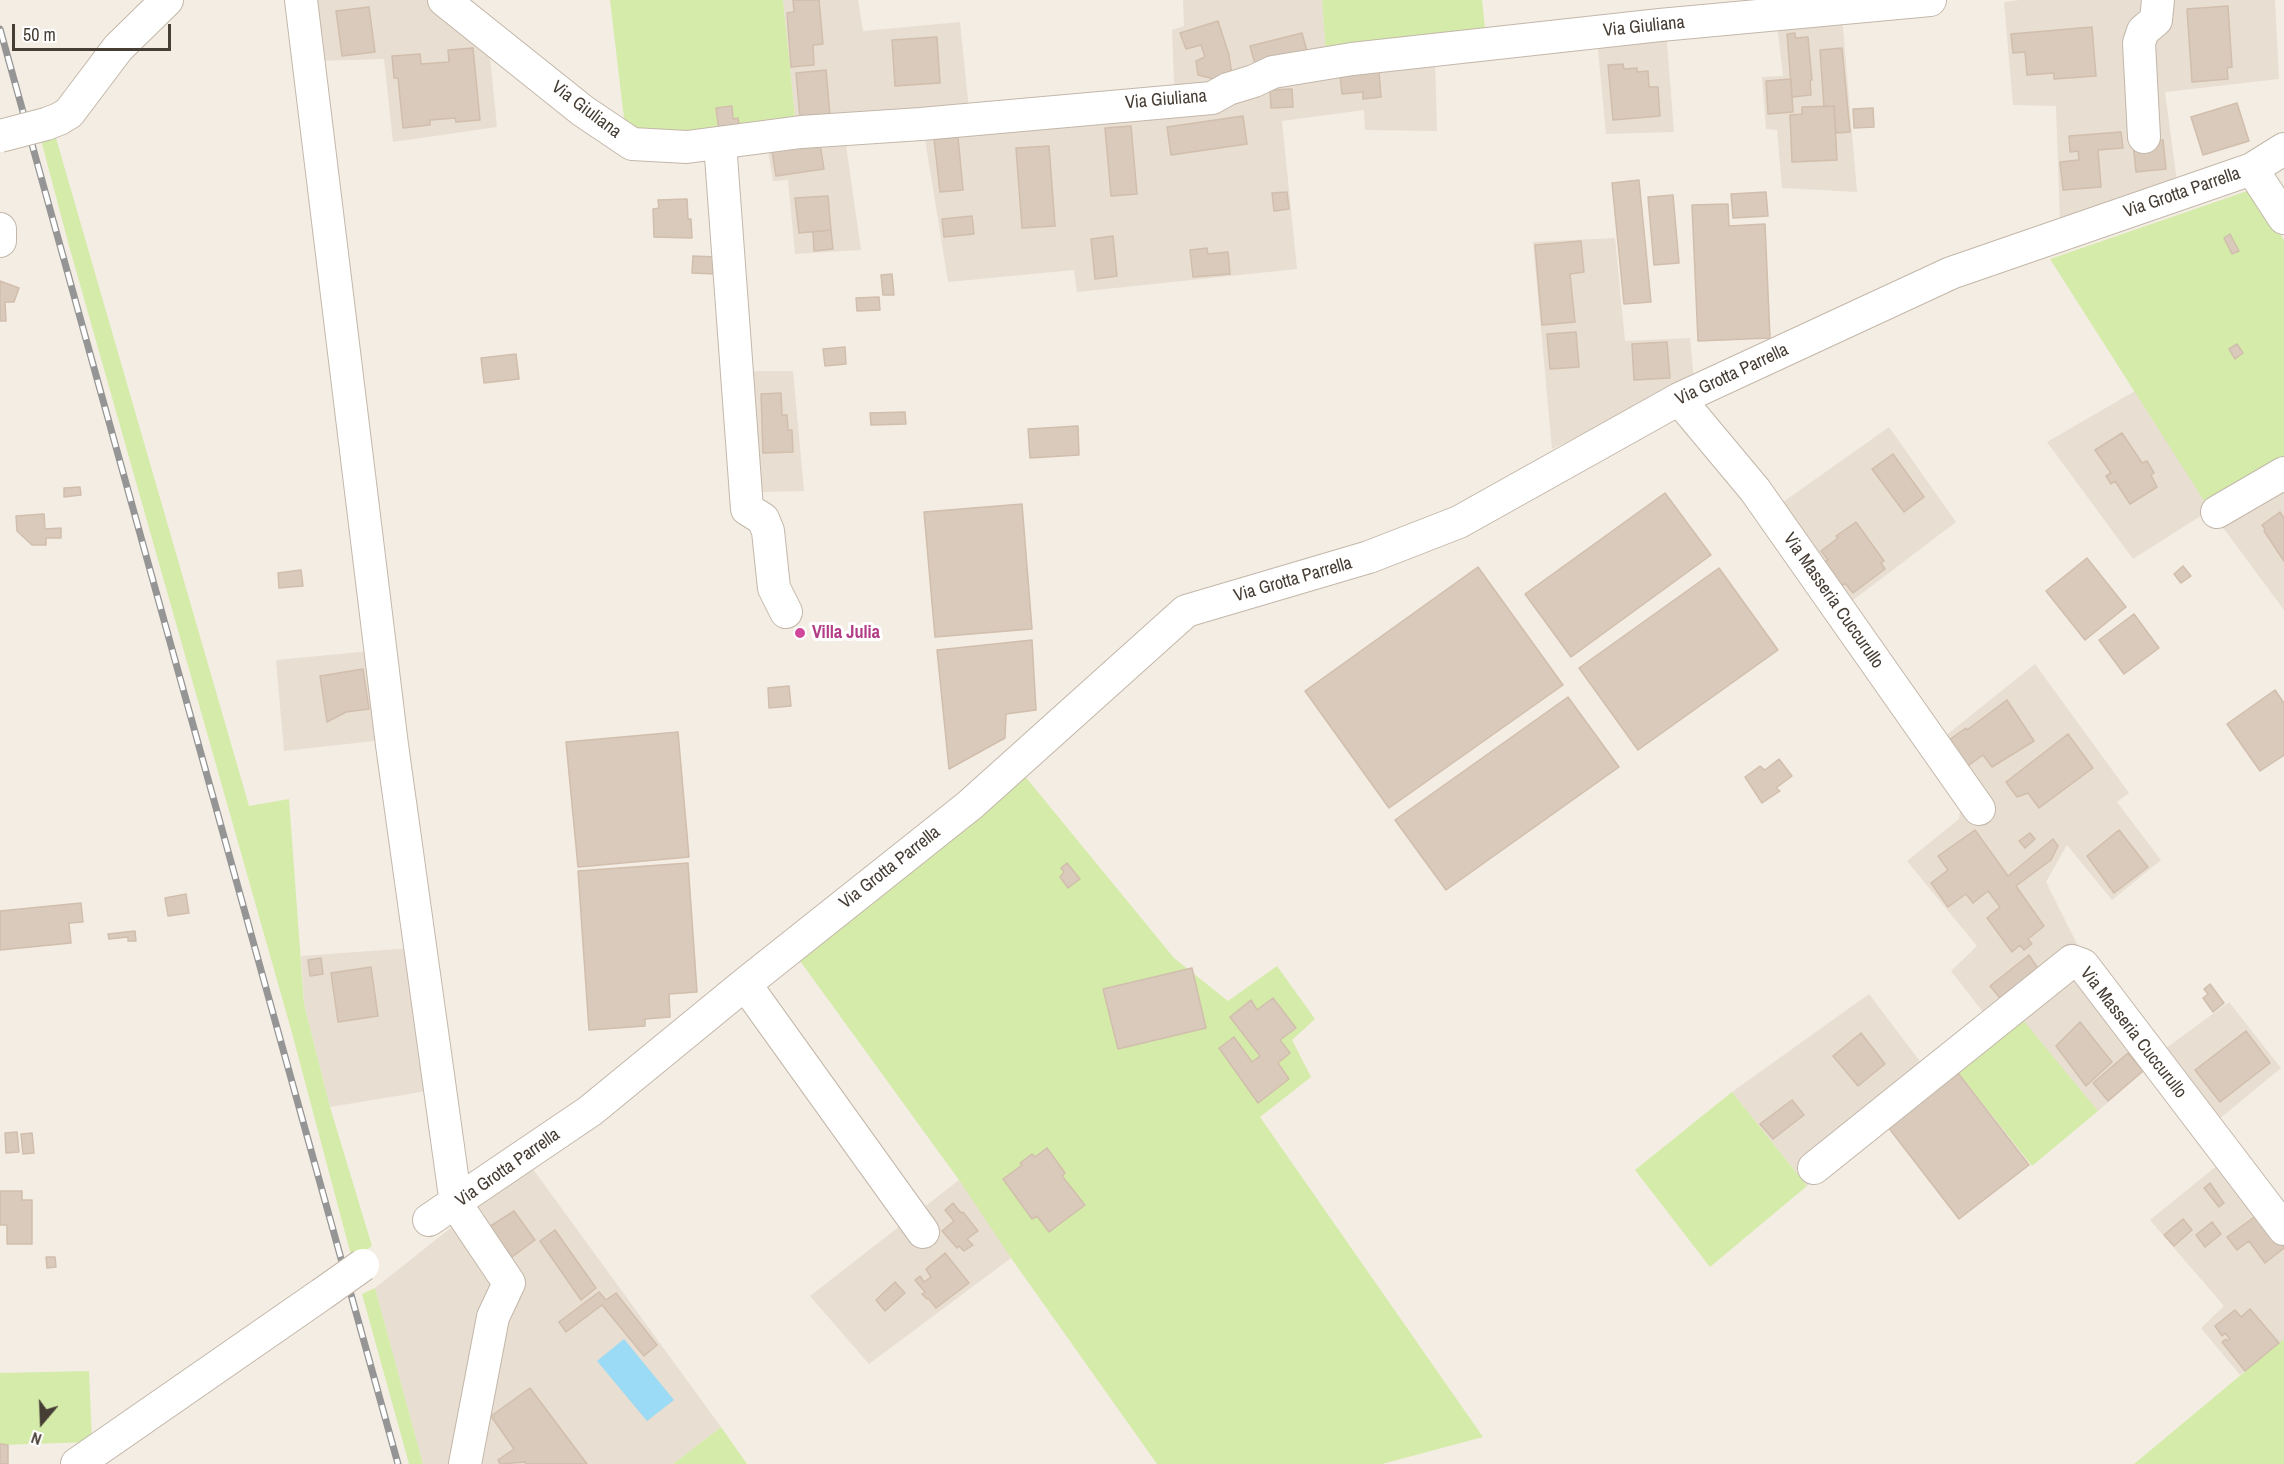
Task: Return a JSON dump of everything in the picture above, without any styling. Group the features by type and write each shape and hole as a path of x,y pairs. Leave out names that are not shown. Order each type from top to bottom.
{"street":[{"path":"0,136 46,124 69,113 118,48 167,0"},
{"path":"301,0 392,745 456,1204 508,1283 493,1317 465,1464"},
{"name":"Via Giuliana","path":"444,0 583,111 632,144 687,147 801,132 921,124 1212,98 1228,89 1273,72 1352,59 1660,25 1930,0"},
{"path":"2144,137 2139,42 2143,31 2156,20 2158,0"},
{"path":"720,142 747,509 763,519 768,531 774,588 786,612"},
{"name":"Via Grotta Parrella","path":"429,1220 456,1204 590,1111 970,805 1186,611 1369,557 1459,522 1679,399 1952,273 2252,169 2284,148"},
{"path":"2252,169 2284,218"},
{"path":"0,229 0,242"},
{"name":"Via Masseria Cuccurullo","path":"1679,399 1755,490 1979,809"},
{"path":"2217,512 2284,473"},
{"name":"Via Masseria Cuccurullo","path":"1814,1168 2072,961 2083,965 2284,1229"},
{"path":"745,984 923,1232"},
{"path":"77,1464 363,1265"}],"shaded area":[{"path":"307,0 431,0 489,47 497,127 393,142 384,59 315,61"},
{"path":"783,0 858,0 863,31 960,22 969,110 845,138 861,250 795,254 788,180 773,181 763,120 795,116"},
{"path":"1183,0 1322,0 1326,55 1435,57 1437,131 1365,130 1364,110 1282,121 1297,269 1077,292 1074,270 948,282 924,133 1175,105 1172,30 1184,26"},
{"path":"2020,0 2275,0 2279,79 2165,92 2177,182 2060,221 2056,106 2013,105 2004,2"},
{"path":"1842,16 1857,192 1782,188 1777,130 1766,129 1762,77 1783,76 1777,24"},
{"path":"1666,31 1674,132 1606,134 1597,40"},
{"path":"1615,238 1625,341 1690,338 1694,381 1552,449 1533,242"},
{"path":"793,371 804,491 758,492 747,372"},
{"path":"2135,391 2210,509 2284,466 2284,610 2210,510 2133,559 2047,442"},
{"path":"1889,427 1956,522 1848,604 1779,505"},
{"path":"371,651 383,740 284,751 276,660"},
{"path":"2035,664 2129,793 2117,802 2161,860 2112,900 2067,845 2046,882 2078,946 2075,974 2148,1068 2098,1111 2017,1014 1807,1186 1732,1092 1869,994 1925,1068 1987,1017 1951,971 1977,946 1907,861 1959,819 1962,797 1944,737"},
{"path":"412,948 433,1090 330,1107 304,1004 301,956"},
{"path":"2229,1002 2281,1068 2212,1125 2158,1054"},
{"path":"2224,1160 2284,1239 2284,1339 2240,1375 2201,1328 2224,1306 2150,1220"},
{"path":"530,1165 721,1427 673,1464 423,1464 375,1288"},
{"path":"959,1180 1011,1258 869,1364 810,1296"}],"green space":[{"path":"610,0 783,0 795,116 763,120 764,127 676,136 625,127"},
{"path":"1322,0 1482,0 1486,37 1326,55"},
{"path":"56,138 249,806 289,799 304,1004 330,1107 372,1246 352,1259 292,1033 41,140"},
{"path":"2250,190 2284,240 2284,466 2210,510 2050,259"},
{"path":"1019,769 1174,958 1228,1001 1277,966 1315,1019 1292,1040 1311,1077 1260,1117 1483,1437 1382,1464 1157,1464 1011,1258 959,1180 795,954"},
{"path":"2018,1014 2098,1111 2032,1166 1953,1066"},
{"path":"1732,1092 1807,1186 1710,1267 1635,1170"},
{"path":"375,1288 423,1464 409,1464 362,1294"},
{"path":"2284,1339 2284,1464 2134,1464"},
{"path":"89,1371 92,1442 0,1445 0,1373"},
{"path":"721,1427 747,1464 673,1464"}],"water":[{"path":"624,1339 674,1400 647,1421 597,1361"}],"building":[{"path":"793,0 819,0 823,44 813,45 814,65 791,67 787,13 794,12"},
{"path":"2228,6 2232,67 2227,68 2228,79 2192,82 2187,9"},
{"path":"369,7 375,52 342,56 336,11"},
{"path":"1218,21 1229,55 1232,75 1214,79 1198,75 1196,61 1205,57 1201,45 1186,49 1180,33"},
{"path":"2092,27 2096,76 2054,79 2054,73 2027,75 2025,52 2013,53 2011,34"},
{"path":"1302,33 1308,55 1256,68 1250,46"},
{"path":"1795,33 1795,38 1808,37 1812,80 1810,80 1811,95 1792,97 1787,34"},
{"path":"937,37 940,83 895,86 892,40"},
{"path":"473,48 480,120 456,122 455,118 430,120 430,125 403,128 398,78 394,78 392,56 420,54 421,64 449,62 448,50"},
{"path":"1842,48 1850,132 1836,133 1834,106 1824,107 1820,50"},
{"path":"1623,64 1624,69 1637,68 1637,72 1648,71 1649,87 1658,87 1660,116 1613,120 1608,65"},
{"path":"826,70 830,115 800,118 796,73"},
{"path":"1379,72 1381,97 1363,99 1363,92 1342,94 1340,75"},
{"path":"1791,79 1793,112 1768,114 1766,81"},
{"path":"1292,89 1293,107 1271,108 1270,90"},
{"path":"2237,103 2249,141 2203,155 2191,117"},
{"path":"732,106 733,119 738,118 740,130 719,132 716,108"},
{"path":"1834,106 1837,160 1792,162 1790,115 1802,114 1802,107"},
{"path":"1873,108 1874,127 1854,128 1853,109"},
{"path":"1243,116 1247,144 1171,155 1167,127"},
{"path":"1131,126 1137,194 1111,196 1105,128"},
{"path":"2121,132 2123,148 2098,150 2101,187 2063,190 2060,162 2079,160 2078,151 2070,152 2069,136"},
{"path":"958,137 963,190 940,192 934,139"},
{"path":"819,138 824,169 776,176 771,145"},
{"path":"2163,140 2166,169 2136,172 2133,143"},
{"path":"1049,146 1055,226 1022,228 1016,148"},
{"path":"1639,180 1651,302 1624,304 1612,183"},
{"path":"1287,192 1289,209 1274,211 1272,193"},
{"path":"1766,192 1768,216 1733,218 1731,194"},
{"path":"1673,195 1679,263 1654,265 1648,197"},
{"path":"828,196 831,230 799,233 795,198"},
{"path":"687,199 692,238 654,237 653,209 659,208 658,200"},
{"path":"1728,204 1729,226 1765,224 1770,338 1698,341 1692,205"},
{"path":"972,216 974,234 944,237 942,219"},
{"path":"831,230 833,249 814,251 813,232"},
{"path":"2230,234 2239,251 2232,254 2224,238"},
{"path":"1113,236 1117,276 1095,279 1091,239"},
{"path":"1581,241 1584,272 1570,274 1575,322 1542,325 1535,245"},
{"path":"1207,248 1208,254 1228,252 1230,274 1193,277 1190,250"},
{"path":"693,256 716,257 716,274 692,273"},
{"path":"892,274 894,295 883,295 881,275"},
{"path":"0,281 19,288 14,302 5,302 6,321 0,321"},
{"path":"879,297 880,310 857,311 856,298"},
{"path":"1576,332 1579,367 1550,369 1547,334"},
{"path":"1667,342 1670,378 1634,380 1632,344"},
{"path":"2237,344 2243,353 2235,359 2229,349"},
{"path":"845,347 846,364 825,366 823,349"},
{"path":"516,354 519,379 484,383 481,358"},
{"path":"781,393 782,415 787,415 788,430 792,430 793,452 763,453 761,394"},
{"path":"905,412 906,424 871,425 870,413"},
{"path":"1078,426 1079,455 1030,458 1028,429"},
{"path":"2122,433 2142,463 2147,461 2154,473 2151,475 2157,487 2130,504 2115,481 2111,484 2106,476 2111,473 2095,450"},
{"path":"1893,454 1924,497 1904,512 1872,469"},
{"path":"80,487 81,495 64,497 64,488"},
{"path":"1665,493 1711,555 1571,657 1525,594"},
{"path":"1022,504 1032,629 935,637 924,512"},
{"path":"2280,512 2284,518 2284,561 2262,525"},
{"path":"44,514 45,529 61,528 61,538 46,538 46,545 32,545 17,531 16,516"},
{"path":"1856,522 1884,561 1881,563 1885,569 1853,593 1845,583 1842,586 1824,562 1828,560 1821,551 1838,538 1836,536"},
{"path":"2087,558 2126,607 2085,640 2046,591"},
{"path":"2183,566 2191,576 2181,583 2174,574"},
{"path":"1478,567 1563,685 1389,808 1305,691"},
{"path":"1719,568 1778,650 1638,750 1579,668"},
{"path":"301,570 303,586 279,588 278,573"},
{"path":"2134,614 2159,648 2124,674 2099,640"},
{"path":"1032,640 1036,710 1006,714 1005,738 949,769 937,650"},
{"path":"363,669 369,709 346,712 327,722 320,676"},
{"path":"789,686 791,706 769,708 768,688"},
{"path":"2275,690 2284,703 2284,755 2260,771 2227,724"},
{"path":"1568,697 1619,767 1446,890 1395,820"},
{"path":"2007,700 2034,741 1992,767 1983,755 1965,768 1946,742 1966,728 1967,730"},
{"path":"678,732 689,857 578,867 566,742"},
{"path":"2068,734 2093,768 2039,808 2028,793 2017,797 2006,782"},
{"path":"1779,759 1792,776 1776,788 1780,791 1762,803 1745,777 1760,766 1765,770"},
{"path":"1975,830 2008,876 2053,839 2058,846 2051,860 2016,886 2044,926 2028,939 2032,944 2024,950 2020,945 2012,952 1987,918 2000,907 1988,891 1973,903 1966,894 1948,907 1931,883 1948,870 1938,856"},
{"path":"2119,830 2148,867 2114,893 2087,856"},
{"path":"2030,833 2035,839 2025,848 2019,841"},
{"path":"688,863 697,992 669,994 670,1017 645,1019 645,1026 589,1030 578,871"},
{"path":"1067,863 1080,879 1068,888 1060,877 1064,872 1061,868"},
{"path":"186,894 189,913 168,916 165,898"},
{"path":"81,903 83,922 69,923 71,943 0,950 0,911"},
{"path":"135,931 136,941 128,941 128,937 109,939 108,934"},
{"path":"2029,955 2039,970 2000,998 1990,986"},
{"path":"321,958 323,974 310,976 308,960"},
{"path":"371,967 378,1016 338,1022 331,973"},
{"path":"1192,968 1206,1028 1118,1049 1103,989"},
{"path":"2210,984 2224,1003 2213,1012 2203,998 2208,994 2204,989"},
{"path":"1273,998 1296,1028 1280,1040 1290,1053 1278,1063 1289,1079 1258,1103 1219,1048 1234,1037 1252,1062 1260,1056 1230,1017 1251,1000 1257,1010"},
{"path":"2080,1022 2112,1062 2086,1086 2056,1046"},
{"path":"2246,1031 2270,1063 2220,1102 2195,1070"},
{"path":"1861,1033 1885,1064 1858,1086 1833,1056"},
{"path":"2128,1053 2143,1071 2108,1101 2093,1083"},
{"path":"1958,1073 2029,1165 1959,1219 1888,1127"},
{"path":"1792,1100 1804,1115 1773,1139 1760,1124"},
{"path":"17,1132 19,1152 6,1153 5,1133"},
{"path":"32,1133 34,1153 23,1154 21,1134"},
{"path":"1047,1148 1065,1173 1062,1176 1085,1205 1049,1232 1037,1216 1032,1219 1003,1179 1022,1165 1020,1163 1032,1154 1035,1157"},
{"path":"2210,1183 2224,1203 2219,1207 2204,1188"},
{"path":"0,1191 22,1191 22,1200 32,1200 32,1244 7,1244 7,1225 0,1225"},
{"path":"953,1203 978,1231 967,1239 973,1245 964,1251 959,1246 957,1248 942,1231 954,1221 945,1210"},
{"path":"514,1211 535,1240 512,1257 489,1227"},
{"path":"2261,1212 2284,1241 2284,1248 2265,1263 2249,1241 2237,1250 2227,1237"},
{"path":"2183,1219 2192,1230 2174,1246 2164,1235"},
{"path":"2212,1222 2221,1234 2205,1247 2196,1235"},
{"path":"555,1230 596,1288 581,1300 540,1241"},
{"path":"945,1253 969,1283 936,1308 922,1294 925,1292 915,1280 920,1276 924,1282 931,1277 926,1269"},
{"path":"46,1257 55,1257 56,1267 47,1268"},
{"path":"895,1282 905,1293 885,1311 876,1300"},
{"path":"599,1292 606,1300 616,1293 657,1345 644,1356 602,1305 566,1332 559,1322"},
{"path":"2250,1309 2279,1343 2245,1371 2222,1342 2230,1339 2225,1333 2222,1336 2215,1326 2235,1310 2241,1317"},
{"path":"530,1388 587,1464 526,1464 525,1462 500,1464 498,1460 514,1449 491,1416"},
{"path":"0,1444 8,1445 8,1464 0,1464"}],"railway":[{"path":"0,29 398,1464"}],"place":[{"name":"Villa Julia","path":"800,633"}]}
